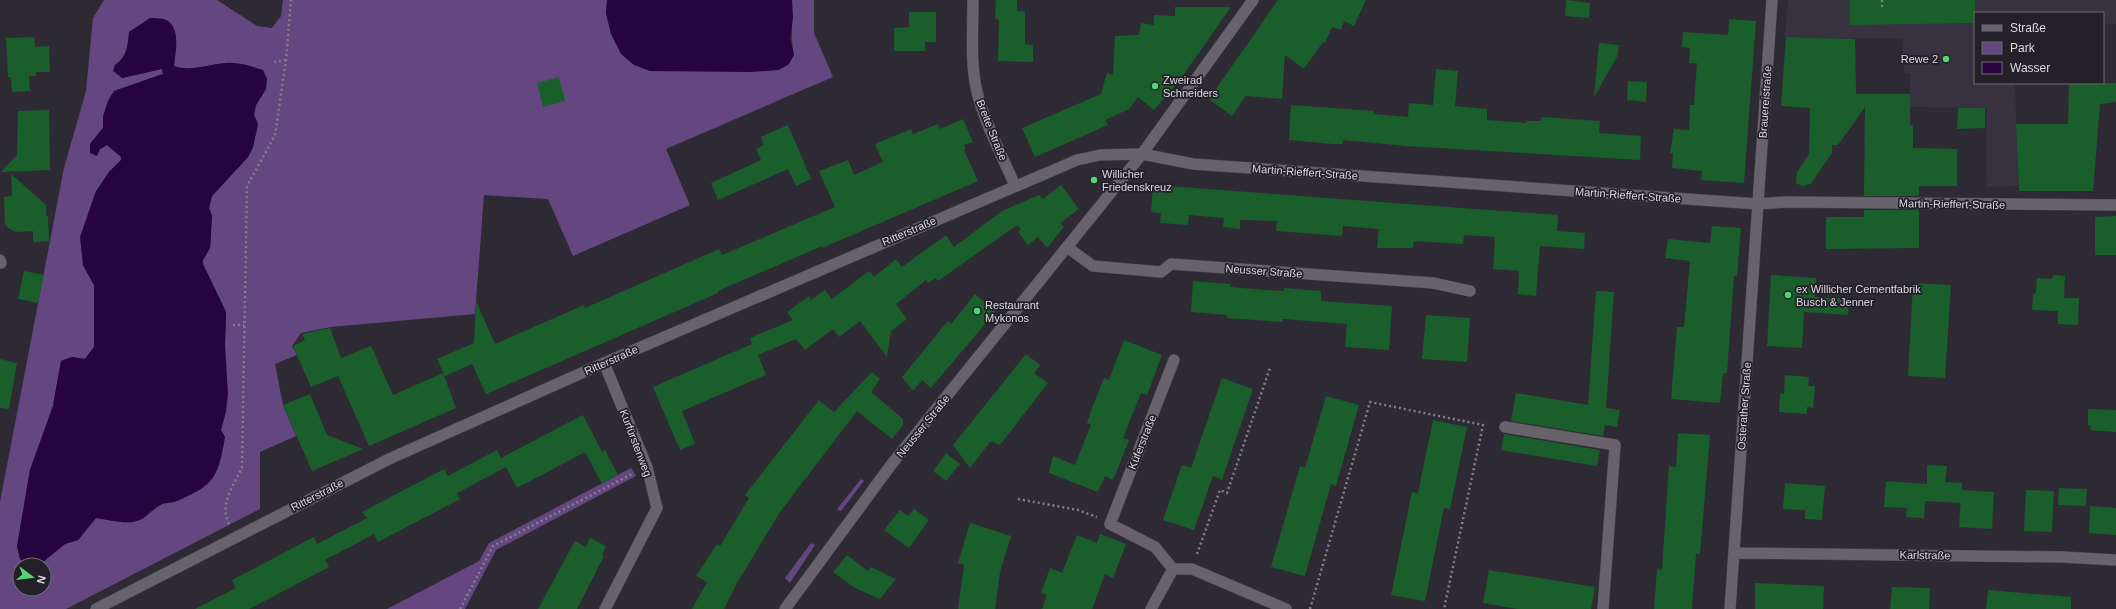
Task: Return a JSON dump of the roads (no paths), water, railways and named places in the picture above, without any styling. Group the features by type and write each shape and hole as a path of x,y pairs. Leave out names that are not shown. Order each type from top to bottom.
{"street":[{"name":"Breite Straße","path":"973,0 973,44 977,90 982,110 1015,186"},
{"name":"Neusser Straße","path":"785,609 891,465 1142,154 1253,0"},
{"name":"Brauereistraße","path":"1758,204 1772,0"},
{"name":"Ritterstraße","path":"96,609 358,474 604,363 1015,186 1089,157 1116,154 1142,154"},
{"name":"Martin-Rieffert-Straße","path":"1142,154 1193,164 1758,204 1785,202 2116,205"},
{"name":"Osterather Straße","path":"1730,609 1758,204"},
{"name":"Neusser Straße","path":"1067,248 1089,264 1103,268 1161,272 1171,264 1433,283 1470,291"},
{"name":"Küferstraße","path":"1173,568 1155,547 1110,524 1174,360"},
{"name":"Kurfürstenweg","path":"604,363 647,467 657,508 605,609"},
{"path":"1505,427 1615,445 1603,609"},
{"name":"Karlstraße","path":"1734,553 2063,557 2116,560"},
{"path":"1151,609 1173,568 1192,570 1286,609"}],"water":[{"path":"607,0 792,0 793,18 790,39 794,55 789,64 779,70 749,72 650,71 634,65 621,54 611,34 606,14"},
{"path":"150,18 164,19 172,25 175,30 176,49 174,66 187,68 226,63 240,64 263,70 267,79 266,89 256,105 254,115 258,124 253,147 248,157 212,196 209,208 212,216 210,248 203,260 203,264 226,312 225,345 228,394 226,411 221,430 225,437 220,462 213,478 200,490 177,501 159,505 142,519 132,522 120,522 96,518 78,540 65,544 49,557 20,557 17,546 30,470 53,406 61,361 72,357 85,359 94,347 94,285 83,265 80,237 96,191 109,172 121,160 121,157 107,145 100,149 97,156 90,153 90,144 103,128 103,117 108,101 114,91 163,74 162,69 122,78 113,71 115,65 124,55 129,32"}],"place":[{"name":"Rewe 2","path":"1946,59"},
{"name":"Zweirad Schneiders","path":"1155,86"},
{"name":"Willicher Friedenskreuz","path":"1094,180"},
{"name":"ex Willicher Cementfabrik Busch & Jenner","path":"1788,295"},
{"name":"Restaurant Mykonos","path":"977,311"}]}
